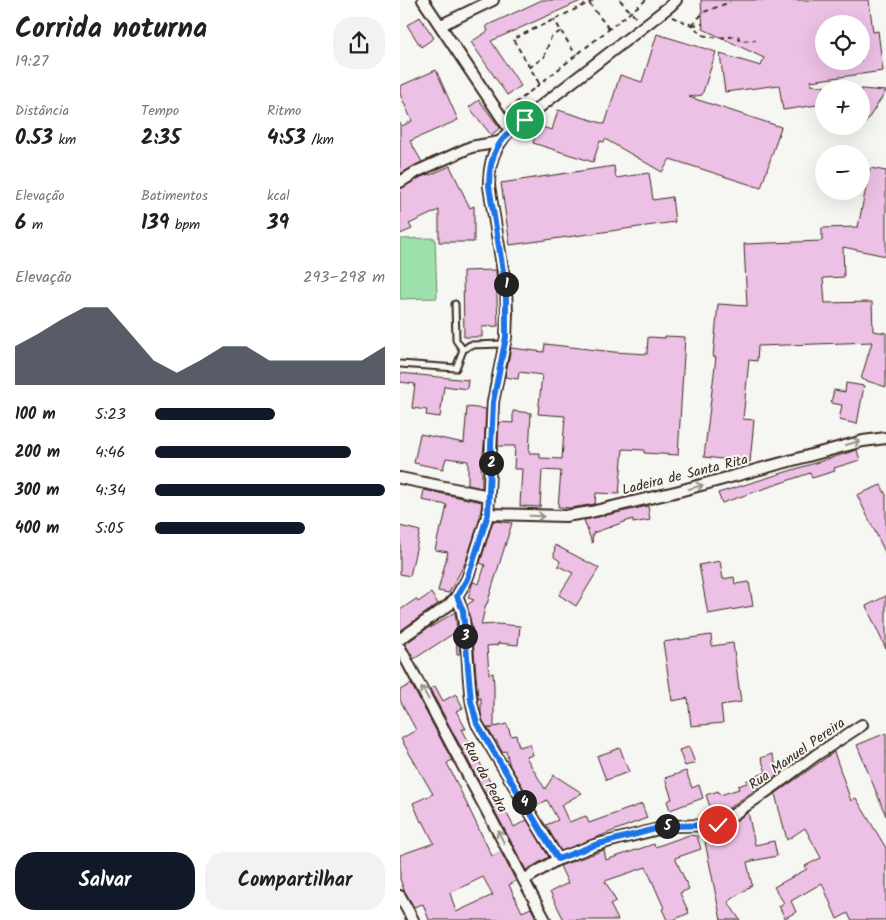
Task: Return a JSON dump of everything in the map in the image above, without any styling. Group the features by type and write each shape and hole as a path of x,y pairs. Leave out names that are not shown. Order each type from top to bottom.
{"street":[{"path":"423,0 510,130"},
{"path":"441,25 493,0"},
{"path":"400,639 448,605 457,596 467,579 488,514 493,402 504,344 507,313 506,289 489,186 491,160 499,142 510,130 676,0"},
{"path":"400,182 418,171 471,147 499,142"},
{"name":"Ladeira de Santa Rita","path":"488,514 565,516 591,512 688,489 863,440 886,438"},
{"path":"400,478 490,496"},
{"path":"457,596 463,611 471,701 477,724 558,859"},
{"name":"Rua da Pedra","path":"400,648 545,920"},
{"name":"Rua Manuel Pereira","path":"524,880 558,859 595,845 670,826 718,825 773,788 816,755 862,725"},
{"path":"400,896 413,920"}],"lane":[{"path":"455,304 456,340 463,350"},
{"path":"400,364 456,368 463,350 470,345 504,344"}],"path":[{"path":"539,84 513,39 596,0"},
{"path":"620,0 643,27"},
{"path":"501,115 646,0"},
{"path":"692,25 704,12 730,2"},
{"path":"589,3 609,29"},
{"path":"670,15 692,25 702,35 718,38 738,36 740,41 756,40"},
{"path":"554,19 576,55"},
{"path":"692,25 703,24"},
{"path":"529,68 544,57 551,37 561,31"}],"green space":[{"path":"435,238 437,298 400,299 400,239"}],"building":[{"path":"542,0 583,0 491,41 521,86 507,95 471,42 488,31 486,26"},
{"path":"701,0 869,0 873,32 878,31 883,71 811,81 811,85 815,85 815,105 783,110 779,85 725,92 720,54 761,66 764,58 703,29"},
{"path":"420,17 434,38 421,47 407,25"},
{"path":"657,34 716,52 702,95 689,97 781,127 761,188 670,159 662,172 605,139 604,142 600,141 593,162 533,143 538,126 552,130 558,110 605,124 620,75 642,82"},
{"path":"436,70 458,120 410,141 422,162 400,174 400,123 402,126 412,121 400,94 400,86"},
{"path":"870,90 886,91 870,116"},
{"path":"479,100 500,128 491,135 469,107"},
{"path":"450,166 470,208 474,206 474,242 439,242 439,210 409,224 412,229 400,234 400,189 421,177"},
{"path":"614,166 616,178 649,173 653,200 672,197 675,222 510,245 501,183"},
{"path":"870,168 886,171 886,256 843,247 844,277 823,278 825,303 872,302 873,331 886,333 886,387 861,379 872,342 758,346 757,361 749,360 743,419 754,420 750,462 704,457 716,357 713,357 718,304 747,306 744,244 822,241 822,228 858,227 863,200 870,200"},
{"path":"496,270 498,326 482,327 482,337 464,337 463,271"},
{"path":"665,336 685,337 678,455 644,453 644,450 623,449 619,494 596,493 595,504 571,508 558,507 561,471 542,470 540,507 520,506 522,469 514,469 515,446 498,446 499,422 513,423 513,411 531,413 529,453 540,453 540,458 562,459 565,416 538,414 542,375 519,372 518,379 505,377 511,348 544,352 545,344 647,354 648,337 665,338"},
{"path":"400,373 468,380 467,389 444,386 440,417 426,415 427,410 412,408 415,384 400,382"},
{"path":"846,383 864,386 857,424 839,420 842,405 831,403 834,390 845,392"},
{"path":"467,407 486,409 481,470 482,488 468,485 468,461 446,458 443,469 414,463 420,434 464,443"},
{"path":"857,450 860,460 834,468 835,471 812,478 810,473 722,503 718,493"},
{"path":"881,485 886,495 886,554 857,495"},
{"path":"424,490 482,502 479,521 466,561 449,593 438,591 448,552 435,550 447,505 422,500"},
{"path":"648,506 650,520 633,523 633,519 593,533 592,543 584,520"},
{"path":"493,521 512,523 481,625 520,626 518,645 498,643 498,645 487,646 489,674 493,673 494,727 507,724 511,736 516,735 519,747 530,744 533,755 526,757 545,789 554,775 582,793 561,805 569,822 586,816 589,823 642,804 647,818 561,851 546,825 558,820 547,800 535,807 510,766 506,751 502,752 488,729 493,728 487,728 483,721 481,698 478,699 472,627 467,605 474,600 468,598 473,582 479,584 485,565 480,563"},
{"path":"400,526 420,531 410,576 400,574"},
{"path":"555,545 599,568 576,606 559,595 573,573 558,566 560,561 554,557"},
{"path":"720,561 723,579 734,577 735,584 749,582 753,606 708,614 699,565"},
{"path":"431,593 438,604 400,631 400,610 416,599 418,602"},
{"path":"886,596 886,649 866,606"},
{"path":"455,612 460,654 457,654 456,632 414,659 405,644"},
{"path":"711,635 712,646 733,643 741,702 721,705 723,723 691,726 688,698 672,701 663,642"},
{"path":"411,684 452,760 447,763 492,856 501,852 516,881 509,885 522,912 531,908 537,920 429,920 423,904 414,907 400,879 400,855 434,843 423,821 421,822 413,803 433,794 401,739 416,730 400,700 400,690","holes":["483,877 493,895 456,912 450,893"]},
{"path":"435,686 443,701 456,694 463,708 456,711 466,729 462,729 514,827 527,820 549,857 526,870 430,689"},
{"path":"886,733 886,816 857,745"},
{"path":"689,747 695,763 685,766 679,750"},
{"path":"620,748 629,772 606,780 597,756"},
{"path":"834,752 851,801 856,798 886,848 886,920 851,920 848,913 837,919 822,883 791,901 796,912 785,918 779,906 784,903 774,887 807,869 805,866 821,858 805,828 787,840 775,794"},
{"path":"772,754 779,774 714,818 706,795 718,791 720,795 739,789 738,786 766,772 761,758"},
{"path":"686,771 692,788 699,785 703,798 670,810 667,801 672,799 665,778"},
{"path":"748,812 755,845 774,841 777,856 747,862 752,885 728,902 740,920 721,920 705,842 722,839 721,831"},
{"path":"689,835 697,836 701,849 675,858 689,889 680,893 689,913 673,920 667,920 662,909 664,908 646,867 605,881 616,901 610,904 618,920 564,920 550,892 568,883 560,866 604,850 606,860 654,844 655,847"}],"route":[{"path":"525,120 510,130 499,142 491,160 489,171 489,186 506,289 507,313 506,337 493,402 488,514 467,579 457,596 463,611 473,712 477,724 558,859 595,845 659,828 718,825"}]}
